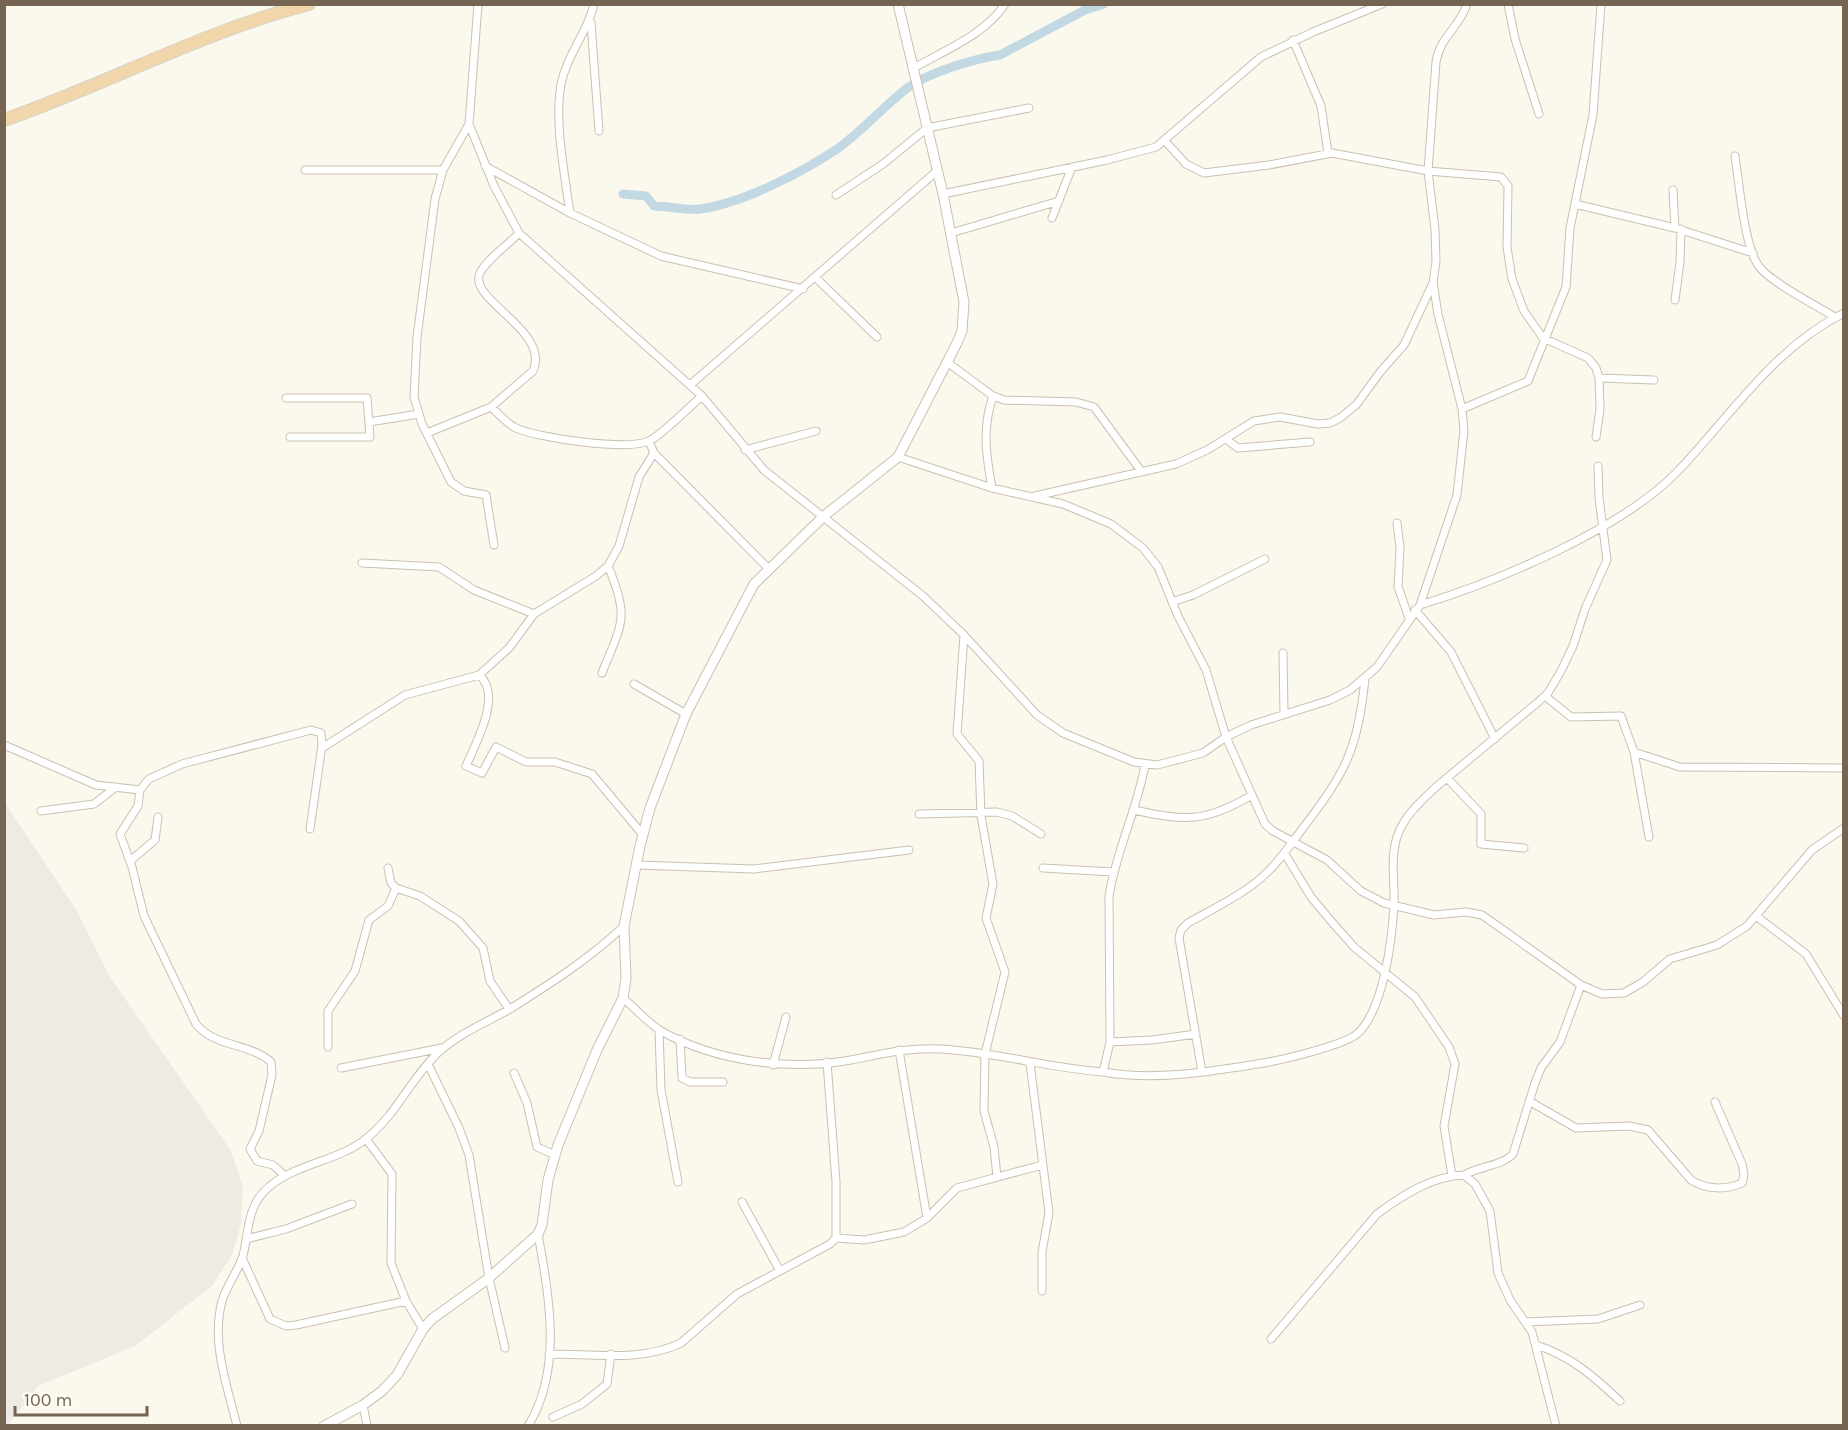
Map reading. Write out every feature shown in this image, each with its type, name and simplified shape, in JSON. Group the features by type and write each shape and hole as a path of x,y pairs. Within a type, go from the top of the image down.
{"highway":[{"path":"4,120 69,97 229,29 309,4"}],"street":[{"path":"478,4 469,124 485,166 519,233 702,396 764,470 924,596 964,635 1036,715 1086,744 1145,765 1203,753 1226,737 1284,714 1330,700 1365,679 1377,667 1418,608 1457,495 1464,430 1462,409 1438,314 1433,283 1436,261 1435,229 1428,171 1437,51 1442,41 1459,22 1467,4"},
{"path":"570,213 563,159 561,85 590,21 594,4"},
{"path":"528,1425 545,1392 549,1354 548,1293 538,1234 555,1155 597,1050 623,998 626,979 624,927 636,865 650,808 686,714 735,616 754,584 824,516 898,457 957,343 964,315 951,233 898,4"},
{"path":"912,69 973,34 996,17 1005,4"},
{"path":"943,194 1145,151 1164,141 1243,70 1261,57 1293,40 1382,4"},
{"path":"1509,4 1515,39 1539,114"},
{"path":"1462,409 1528,381 1543,338 1566,287 1568,247 1593,115 1600,4"},
{"path":"590,21 595,46 599,131"},
{"path":"1293,40 1321,106 1328,153"},
{"path":"836,195 883,164 927,128 1029,108"},
{"path":"469,124 443,170 435,199 413,385 419,414 451,482 464,491 486,495 495,545"},
{"path":"1164,141 1186,164 1204,173 1269,165 1328,153 1428,171 1501,177 1505,180 1508,195 1507,247 1514,290 1529,320 1543,338 1588,358 1596,368 1599,378 1600,409 1596,436"},
{"path":"1735,156 1757,264 1768,275 1834,317"},
{"path":"485,166 570,213 661,256 767,278 802,289"},
{"path":"1052,218 1072,167"},
{"path":"304,170 443,170"},
{"path":"690,386 937,171"},
{"path":"1673,190 1680,262 1674,300"},
{"path":"951,233 1059,201"},
{"path":"1575,204 1678,229 1753,253"},
{"path":"427,433 491,407 527,378 536,364 532,345 524,333 478,285 481,271 519,233"},
{"path":"816,278 877,337"},
{"path":"1032,497 1176,464 1226,439 1242,426 1267,418 1292,417 1318,424 1340,418 1356,405 1404,345 1433,283"},
{"path":"1418,608 1513,569 1604,527 1666,482 1768,369 1791,348 1834,317 1844,313"},
{"path":"947,362 993,396 1013,401 1076,402 1094,407 1141,471"},
{"path":"1599,378 1654,380"},
{"path":"491,407 514,427 597,444 648,441 702,396"},
{"path":"992,488 985,426 993,396"},
{"path":"286,398 367,398 370,437 290,437"},
{"path":"369,422 419,414"},
{"path":"745,450 816,431"},
{"path":"1226,439 1238,448 1310,442"},
{"path":"648,441 654,453 768,568"},
{"path":"322,748 405,695 479,675 509,648 534,614 596,576 608,566 624,533 639,477 654,453"},
{"path":"898,457 992,488 1088,513 1124,532 1143,548 1158,567 1172,602 1206,670 1226,737 1265,824 1273,831 1294,840 1327,860 1361,891 1394,906 1434,915 1466,912 1482,915 1581,985 1602,994 1633,989 1670,959 1717,945 1748,926 1812,850 1844,828"},
{"path":"623,998 659,1030 707,1049 773,1065 827,1062 899,1050 942,1049 985,1054 1030,1063 1159,1076 1268,1062 1344,1041 1355,1035 1372,1012 1384,973 1394,906 1394,857 1401,827 1420,802 1545,696 1561,671 1585,609 1604,570 1607,551 1599,498 1598,466"},
{"path":"1397,523 1400,548 1398,587 1409,618"},
{"path":"1172,602 1193,596 1265,559"},
{"path":"362,563 438,567 447,570 474,590 534,614"},
{"path":"603,673 621,626 622,611 619,592 608,566"},
{"path":"1418,608 1451,652 1495,739"},
{"path":"964,635 957,734 979,761 981,810 993,884 986,918 1005,972 985,1054 984,1111 994,1148 997,1177"},
{"path":"1283,653 1284,714"},
{"path":"479,675 486,681 490,694 478,739 466,766 482,773 496,747 526,762 555,762 592,774 643,835"},
{"path":"1202,1072 1179,938 1181,930 1188,923 1251,887 1285,854 1336,785 1346,768 1361,723 1365,679"},
{"path":"634,684 686,714"},
{"path":"1545,696 1571,717 1620,716 1634,752 1649,837"},
{"path":"285,1176 273,1165 254,1159 250,1149 259,1131 267,1098 272,1075 271,1062 258,1054 207,1035 196,1024 144,916 130,861 120,834 138,806 141,790 149,779 182,764 311,730 321,734 322,748 310,828"},
{"path":"4,746 96,785 141,790"},
{"path":"1634,752 1665,764 1697,768 1844,768"},
{"path":"1103,1072 1110,1042 1109,896 1113,872 1134,810 1145,765"},
{"path":"1447,778 1481,814 1481,844 1524,848"},
{"path":"41,811 94,804 116,787"},
{"path":"1134,810 1179,818 1210,815 1225,811 1252,795"},
{"path":"920,814 981,810 1005,813 1041,834"},
{"path":"130,861 155,840 158,817"},
{"path":"636,865 754,868 909,850"},
{"path":"1285,854 1319,907 1354,947 1415,997 1425,1009 1454,1057 1455,1071 1446,1104 1444,1126 1452,1176"},
{"path":"388,868 392,883 396,888 420,896 459,921 483,948 490,981 509,1009"},
{"path":"1043,868 1113,872"},
{"path":"328,1047 328,1011 355,971 369,920 388,906 396,888"},
{"path":"1756,916 1806,954 1844,1016"},
{"path":"237,1425 221,1362 218,1318 229,1283 242,1258 250,1217 257,1199 269,1186 285,1176 347,1150 366,1139 381,1125 428,1064 444,1048 591,956 624,927"},
{"path":"1272,1339 1377,1214 1413,1190 1452,1176 1464,1175 1511,1157 1541,1068 1564,1035 1581,985"},
{"path":"773,1065 786,1017"},
{"path":"659,1030 661,1090 678,1182"},
{"path":"1110,1042 1152,1040 1196,1034"},
{"path":"680,1039 682,1078 690,1082 723,1082"},
{"path":"342,1068 444,1048"},
{"path":"899,1050 927,1218"},
{"path":"549,1354 659,1352 681,1343 726,1301 830,1244 836,1238 836,1182 827,1062"},
{"path":"1030,1063 1049,1213 1042,1252 1042,1291"},
{"path":"428,1064 459,1128 469,1155 489,1278 505,1348"},
{"path":"514,1073 526,1103 537,1147 555,1155"},
{"path":"1529,1101 1576,1128 1629,1126 1648,1130 1692,1180 1700,1185 1731,1188 1742,1183 1744,1174 1742,1164 1714,1102"},
{"path":"366,1139 392,1174 389,1254 394,1274 406,1301 423,1329"},
{"path":"836,1238 884,1238 903,1232 927,1218 957,1188 1042,1165"},
{"path":"1464,1175 1475,1184 1490,1211 1498,1273 1510,1300 1526,1322 1536,1345 1556,1425"},
{"path":"742,1202 780,1271"},
{"path":"246,1239 300,1224 352,1204"},
{"path":"324,1425 363,1405 397,1375 423,1329 489,1278 538,1234"},
{"path":"242,1258 270,1319 277,1324 296,1325 406,1301"},
{"path":"1526,1322 1598,1319 1640,1305"},
{"path":"1536,1345 1555,1351 1581,1365 1620,1401"},
{"path":"553,1417 582,1404 607,1384 610,1354"},
{"path":"363,1405 367,1425"}],"shaded area":[{"path":"4,802 77,911 110,977 231,1151 243,1186 241,1224 232,1255 212,1286 135,1346 38,1386 7,1426 4,1425"}],"waterway":[{"path":"623,194 646,196 654,206 695,209 717,206 753,194 806,168 837,149 915,83 951,68 1000,55 1085,10 1104,4"}]}
